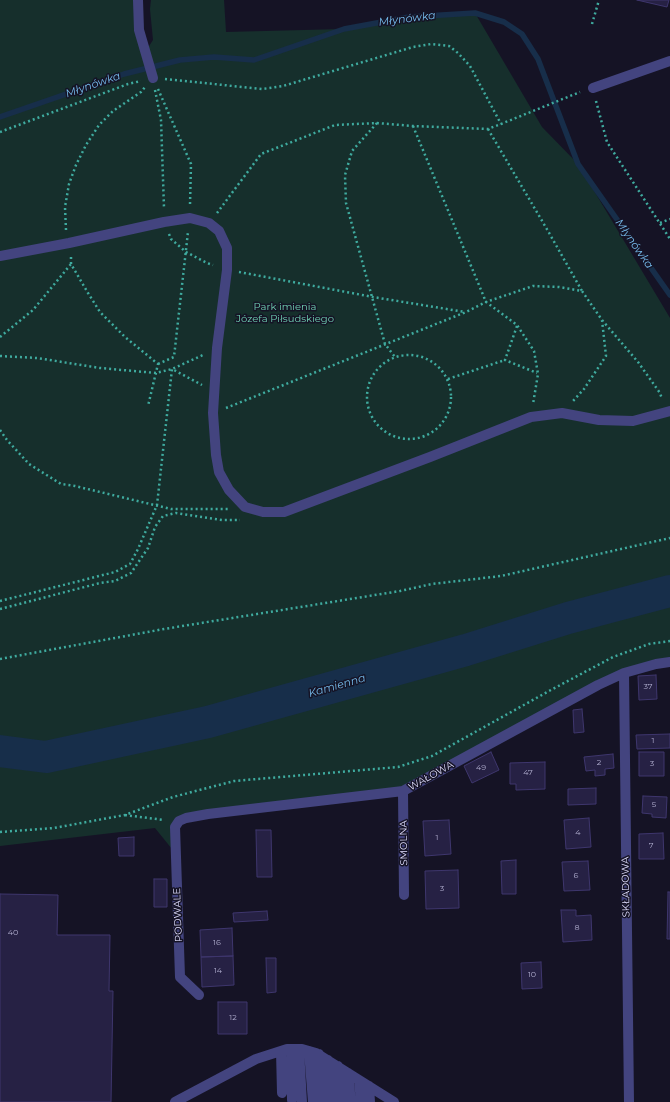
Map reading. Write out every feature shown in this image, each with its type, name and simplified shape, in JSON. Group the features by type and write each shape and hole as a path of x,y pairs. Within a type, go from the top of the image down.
{"street":[{"path":"138,0 139,30 153,78"},
{"path":"593,88 670,61"},
{"path":"0,256 190,218 209,223 219,231 227,248 227,270 216,348 213,413 216,455 219,472 229,490 245,507 263,512 284,512 430,458 531,417 562,413 599,420 633,421 668,412"},
{"name":"WAŁOWA","path":"174,827 186,818 208,814 403,791 598,685 624,673 656,664 670,662"},
{"name":"SKŁADOWA","path":"624,673 629,1102"},
{"name":"SMOLNA","path":"403,791 404,895"},
{"name":"PODWALE","path":"174,827 180,977 199,995"},
{"path":"282,1092 300,1051"},
{"path":"297,1101 300,1051"},
{"path":"300,1051 312,1102"},
{"path":"300,1051 322,1102"},
{"path":"175,1102 256,1059 300,1051 328,1060 394,1102"},
{"path":"328,1060 332,1102"},
{"path":"338,1066 341,1102"},
{"path":"348,1073 351,1102"},
{"path":"359,1080 361,1102"},
{"path":"369,1086 370,1102"}],"path":[{"path":"592,24 599,0"},
{"path":"0,132 128,84 153,78 262,89 283,86 413,47 431,44 449,46 470,66 501,124"},
{"path":"153,78 161,120 164,222 171,239 186,252 207,263 227,270 466,312"},
{"path":"148,406 158,364 124,337 100,312 88,293 71,264 69,243 65,229 64,207 69,184 76,165 86,145 99,125 113,111 141,92 153,78"},
{"path":"209,223 262,154 335,125 377,123 413,126 488,128 593,88 598,113 607,142 670,238"},
{"path":"377,123 352,151 345,175 346,203 373,296 385,344 395,357"},
{"path":"413,126 486,302 517,325 534,351 538,374 531,417"},
{"path":"488,128 582,291 602,320 638,362 660,393 668,412"},
{"path":"660,223 670,218"},
{"path":"0,337 33,310 71,264"},
{"path":"213,413 466,312 486,302 532,286 559,287 582,291"},
{"path":"562,413 584,389 606,356 602,320"},
{"path":"505,360 517,325"},
{"path":"0,356 37,358 100,368 156,373 172,369 216,348"},
{"path":"410,354 426,358 439,366 448,379 452,396 449,412 440,426 427,436 410,439 393,436 378,427 369,413 366,396 370,379 380,366 395,357 410,354"},
{"path":"448,379 505,360 538,374"},
{"path":"172,369 214,391"},
{"path":"0,601 115,572 130,564 157,505 172,369"},
{"path":"0,430 29,464 61,484 171,509 230,509 245,507"},
{"path":"0,659 164,629 400,591 432,584 501,576 670,538"},
{"path":"0,832 54,828 125,815 173,798 234,781 398,767 432,756 613,657 649,644 670,641"},
{"path":"125,815 164,820 174,827"}],"green space":[{"name":"Park imienia Józefa Piłsudskiego","path":"0,0 138,0 146,51 153,40 150,9 151,0 224,0 226,32 344,29 409,17 475,13 542,127 578,164 670,318 670,662 624,673 403,791 179,821 172,849 155,828 0,846"}],"building":[{"path":"637,0 669,0 667,7"},
{"path":"656,675 657,699 639,700 638,676"},
{"path":"582,709 584,732 574,733 573,710"},
{"path":"670,734 670,748 637,749 636,735"},
{"path":"491,752 499,770 472,783 464,766"},
{"path":"639,752 664,752 664,776 639,776"},
{"path":"613,754 614,768 605,769 605,775 595,776 595,770 586,771 584,757"},
{"path":"545,762 545,789 516,790 516,784 510,784 510,763"},
{"path":"596,788 596,804 568,805 568,789"},
{"path":"643,796 667,797 666,818 652,817 652,814 642,813"},
{"path":"589,818 591,847 566,849 564,820"},
{"path":"449,820 451,854 425,856 423,821"},
{"path":"256,830 271,830 272,877 257,877"},
{"path":"663,833 664,859 639,859 639,834"},
{"path":"134,837 134,856 119,856 118,838"},
{"path":"516,860 516,894 502,894 501,861"},
{"path":"588,861 590,890 564,891 562,862"},
{"path":"458,870 459,908 426,909 425,871"},
{"path":"154,879 167,879 167,907 154,907"},
{"path":"668,892 670,892 670,939 667,939"},
{"path":"0,894 58,895 57,935 110,935 109,991 113,991 111,1102 0,1102"},
{"path":"561,910 576,910 576,916 591,915 592,940 563,942"},
{"path":"267,911 268,920 234,922 233,913"},
{"path":"232,928 233,956 201,957 200,930"},
{"path":"233,956 234,985 202,987 201,957"},
{"path":"266,958 276,958 276,992 267,993"},
{"path":"541,962 542,988 522,989 521,963"},
{"path":"218,1002 247,1002 247,1034 218,1034"}],"waterway":[{"name":"Młynówka","path":"0,117 124,74 180,60 214,57 254,60 344,29 409,17 475,13 504,22 522,34 538,59 578,164 670,295"},
{"name":"Kamienna","path":"0,751 46,757 208,722 466,650 568,618 670,591"}]}
